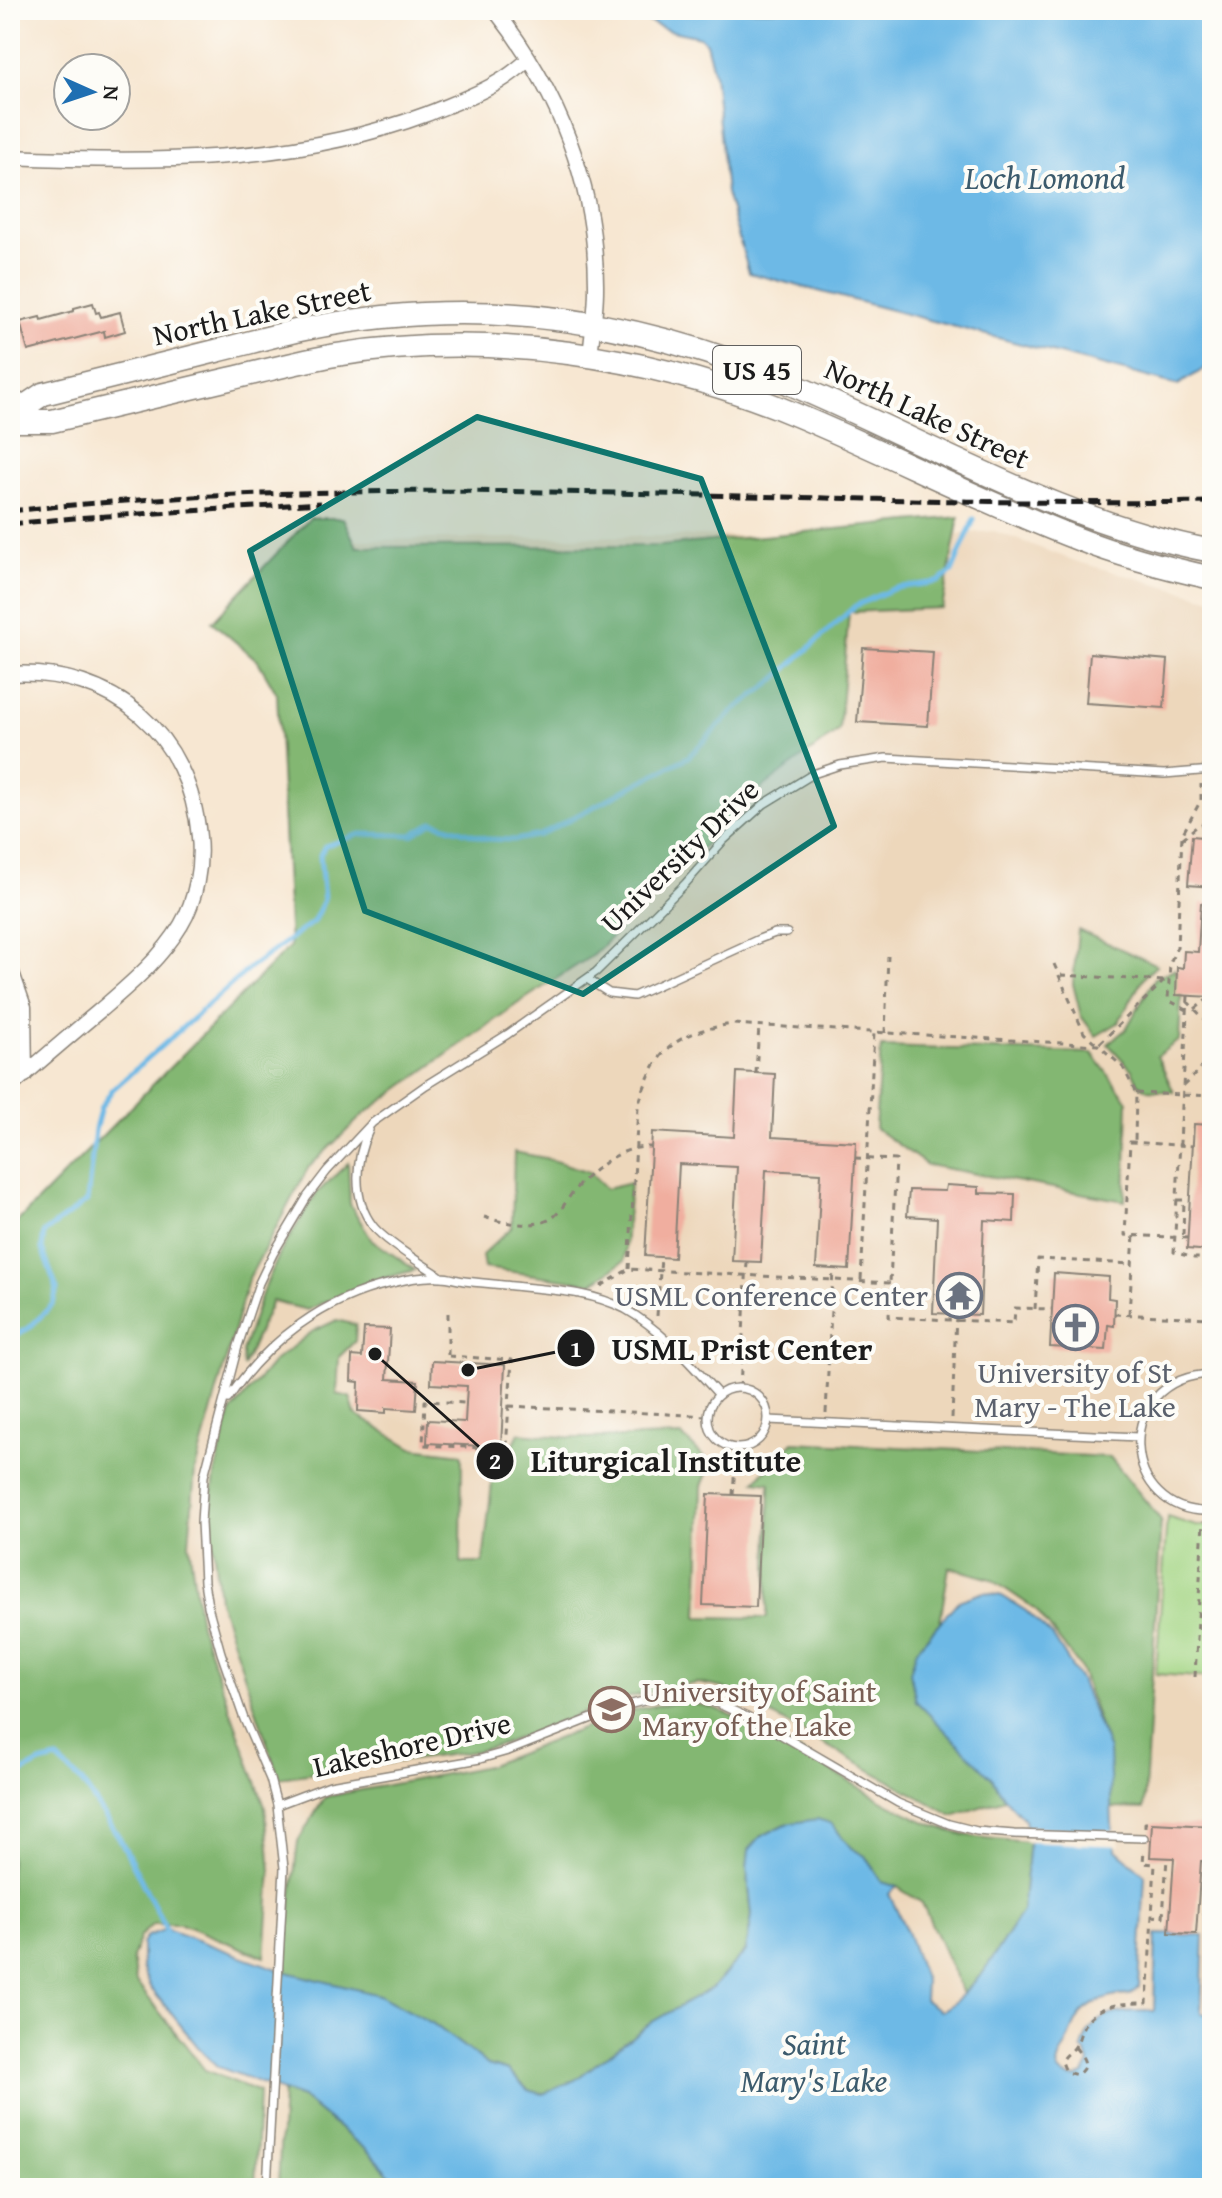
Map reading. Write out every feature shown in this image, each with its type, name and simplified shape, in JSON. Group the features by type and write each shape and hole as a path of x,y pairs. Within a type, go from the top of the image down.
{"main road":[{"name":"North Lake Street","path":"10,418 43,394 305,329 390,317 462,312 529,315 594,324 681,344 746,366 1011,486 1078,513 1162,541 1212,551"},
{"name":"North Lake Street","path":"10,418 52,421 310,360 368,351 431,346 529,348 675,374 739,394 804,418 1009,511 1081,540 1212,578"}],"street":[{"path":"495,10 514,34 561,117 580,168 595,256 596,290 590,357"},
{"path":"10,157 90,161 222,158 283,152 394,126 448,106 500,81 529,59"},
{"path":"10,674 36,673 72,679 102,689 136,711 164,738 174,753 190,790 200,848 198,876 188,910 183,923 163,951 138,977 10,1087"},
{"path":"10,967 24,1007 25,1075"}],"lane":[{"name":"University Drive","path":"277,1805 270,1779 244,1719 221,1653 208,1606 201,1522 204,1476 248,1314 273,1254 307,1197 327,1171 372,1123 587,979 685,884 723,841 764,804 813,774 840,765 886,758 1164,774 1212,770"},
{"path":"587,979 609,993 634,996 759,939 775,933 787,933"},
{"path":"372,1123 358,1158 358,1188 366,1216 374,1229 441,1277"},
{"path":"223,1408 237,1386 269,1350 324,1308 374,1287 441,1277 588,1294 622,1308 641,1319 680,1351 719,1395"},
{"path":"1208,1512 1185,1509 1169,1501 1155,1488 1139,1456 1138,1437 1150,1404 1162,1391 1176,1381 1193,1375 1212,1374"},
{"path":"740,1388 756,1394 763,1401 768,1420 760,1438 752,1444 736,1447 716,1438 708,1416 712,1402 719,1395 728,1389 740,1388"},
{"path":"768,1420 1138,1437"},
{"name":"Lakeshore Drive","path":"277,1805 330,1785 480,1759 620,1707 655,1698 685,1696 719,1704 764,1725 898,1803 949,1824 977,1831 1014,1834 1144,1838"},
{"path":"267,2188 284,1868 277,1805"}],"path":[{"path":"1187,1010 1168,1000 1167,981 1177,947 1182,835 1201,800 1202,771"},
{"path":"1182,839 1207,822"},
{"path":"885,1033 888,956"},
{"path":"1054,964 1084,1033 1123,1067 1136,1093 1135,1142"},
{"path":"1059,975 1167,981"},
{"path":"629,1269 638,1107 644,1085 655,1064 666,1049 685,1035 732,1024 1098,1045 1167,981"},
{"path":"1212,1027 1188,998 1174,1252 1194,1258 1212,1258"},
{"path":"1195,1009 1205,1001 1212,1001"},
{"path":"756,1073 759,1026"},
{"path":"861,1281 874,1033"},
{"path":"1182,1086 1212,1058"},
{"path":"1136,1093 1212,1096"},
{"path":"1177,1200 1184,1200 1185,1238 1125,1235 1130,1142 1193,1146"},
{"path":"484,1217 502,1223 534,1223 553,1218 582,1180 603,1163 636,1146 651,1147"},
{"path":"855,1158 896,1160 889,1317 1014,1323 1015,1308 1052,1309"},
{"path":"1129,1314 1134,1235"},
{"path":"657,1332 661,1257"},
{"path":"1035,1309 1038,1259 1132,1264"},
{"path":"740,1388 747,1262"},
{"path":"588,1294 629,1269 890,1283"},
{"path":"825,1423 833,1269"},
{"path":"448,1313 448,1359 512,1360 507,1395 509,1406 505,1418 506,1449 423,1445 425,1401 466,1403"},
{"path":"951,1429 956,1314"},
{"path":"1114,1314 1212,1318"},
{"path":"1195,1677 1208,1512 1210,1393"},
{"path":"509,1406 708,1416"},
{"path":"733,1495 736,1447"},
{"path":"1075,2047 1086,2062 1084,2070 1077,2075 1066,2072 1062,2062 1075,2047 1084,2026 1093,2015 1117,2004 1147,2003 1155,1864 1143,1863 1144,1838"},
{"path":"1151,1916 1163,1917 1167,1858"},
{"path":"1206,1861 1204,1916 1212,1916"},
{"path":"1212,1947 1209,2004 1212,2005"}],"highlighted area":[{"path":"477,417 701,479 834,826 583,994 365,911 250,551"}],"shaded area":[{"name":"University of Saint Mary of the Lake","path":"994,531 1078,562 1212,599 1212,2188 10,2188 10,1229 290,946 277,694 299,541 934,536"}],"green space":[{"path":"959,517 942,608 849,612 839,730 762,788 593,955 517,1004 364,1114 308,1168 248,1280 195,1470 189,1544 200,1625 265,1807 271,1870 265,1957 181,1924 153,1924 140,1936 132,1958 136,1982 205,2070 259,2092 255,2188 10,2188 10,1229 290,946 277,694 258,661 212,622 310,518 343,518 357,547 661,546"},
{"path":"1078,930 1157,965 1144,977 1118,1023 1096,1036 1081,1016 1073,984"},
{"path":"1174,969 1182,980 1179,1040 1157,1056 1174,1092 1148,1090 1138,1083 1132,1070 1108,1044 1126,1029 1155,978"},
{"path":"881,1047 1092,1053 1128,1101 1125,1201 927,1165 875,1128"},
{"path":"514,1152 590,1172 606,1189 630,1183 624,1261 592,1283 484,1268 482,1255 512,1227"},
{"path":"348,1163 350,1204 371,1239 415,1270 369,1282 307,1310 272,1301 243,1367 242,1351 280,1253 316,1194"},
{"path":"337,1320 356,1325 355,1341 339,1357 337,1394 350,1397 355,1414 412,1448 462,1454 461,1563 483,1563 495,1456 511,1449 519,1433 577,1438 682,1436 711,1464 702,1486 698,1617 767,1618 770,1483 755,1481 793,1442 1110,1457 1161,1520 1144,1809 1111,1808 1108,1750 1080,1667 1035,1609 991,1579 949,1567 940,1622 917,1649 1005,1799 953,1816 723,1688 698,1683 614,1701 477,1751 279,1778 219,1600 210,1516 215,1474 230,1414 274,1361 313,1331"},
{"path":"1167,1517 1196,1526 1212,1526 1212,1678 1156,1674"},
{"path":"685,1702 716,1709 750,1724 886,1803 944,1829 975,1837 1029,1842 1022,1912 983,1973 963,1994 922,1903 897,1887 882,1883 865,1856 851,1848 831,1823 786,1824 760,1837 747,1868 752,1915 746,1951 712,1988 652,2022 575,2080 543,2094 528,2090 508,2071 488,2065 432,2023 283,1971 298,1841 325,1797 487,1766 623,1713"},
{"path":"283,2091 302,2098 371,2154 401,2188 278,2188"}],"water":[{"name":"Loch Lomond","path":"621,10 1212,10 1212,364 1178,385 749,273 726,193 714,74 706,43 700,37 668,30"},
{"name":"Saint Mary's Lake","path":"984,1592 1002,1596 1026,1611 1053,1637 1080,1680 1109,1750 1116,1850 1145,1875 1139,1987 1130,1995 1103,2000 1083,2012 1060,2057 1058,2070 1069,2078 1084,2074 1089,2063 1082,2049 1086,2036 1100,2020 1130,2011 1154,2011 1156,1934 1204,1935 1201,2013 1212,2015 1212,2188 401,2188 371,2154 302,2098 218,2067 149,1986 142,1967 142,1944 147,1936 166,1929 283,1971 379,1995 432,2023 488,2065 508,2071 528,2090 543,2094 575,2080 652,2022 712,1988 746,1951 752,1915 747,1868 749,1850 760,1837 786,1824 817,1819 831,1823 851,1848 865,1856 882,1882 897,1887 889,1894 925,1981 924,2000 941,2011 954,2003 983,1973 1022,1912 1029,1842 1025,1820 1005,1799 992,1778 916,1701 910,1672 917,1649 958,1601"}],"pier":[{"path":"1022,1826 1117,1831 1120,1846 1025,1842"}],"building":[{"path":"93,303 101,317 120,312 125,331 105,337 104,331 28,351 20,322 40,317 41,320"},
{"path":"863,648 933,652 928,726 857,722"},
{"path":"1090,653 1168,660 1164,708 1086,703"},
{"path":"1192,836 1212,838 1212,887 1188,885"},
{"path":"1201,903 1212,904 1212,997 1176,995 1177,967 1183,968 1184,951 1198,952"},
{"path":"737,1072 775,1074 772,1137 856,1142 849,1270 816,1268 821,1173 766,1170 761,1262 732,1261 737,1167 679,1164 674,1258 645,1256 652,1132 734,1137"},
{"path":"1194,1124 1212,1125 1212,1251 1187,1249"},
{"path":"946,1185 979,1187 979,1193 1015,1194 1014,1222 984,1220 980,1315 933,1313 937,1218 907,1216 909,1190 945,1191"},
{"path":"1054,1273 1109,1277 1108,1298 1115,1299 1114,1326 1108,1325 1106,1350 1050,1347"},
{"path":"364,1328 390,1329 387,1379 418,1381 416,1410 386,1408 386,1413 358,1411 359,1382 351,1381 352,1356 362,1357"},
{"path":"432,1361 505,1365 501,1447 427,1443 428,1420 465,1422 467,1386 431,1384"},
{"path":"708,1494 761,1496 756,1607 703,1605"},
{"path":"1152,1823 1212,1826 1212,1861 1201,1861 1196,1934 1169,1933 1174,1858 1150,1857"}],"waterway":[{"path":"10,1338 29,1328 53,1304 57,1289 42,1249 44,1233 87,1201 95,1130 101,1107 112,1090 251,967 313,922 324,900 320,855 325,846 360,834 412,835 433,822 488,839 515,840 540,835 688,757 737,708 771,683 855,606 895,588 938,582 952,572 974,519"},
{"path":"10,1779 40,1763 57,1759 81,1781 119,1837 166,1929"}],"railway":[{"path":"10,511 160,499 460,491 911,500 1212,502"},
{"path":"10,524 321,503"}],"place":[{"name":"USML Conference Center","path":"959,1296"},
{"name":"University of St Mary - The Lake","path":"1075,1327"},
{"name":"Liturgical Institute","path":"375,1354"},
{"name":"USML Prist Center","path":"468,1370"},
{"name":"University of Saint Mary of the Lake","path":"611,1709"}]}
